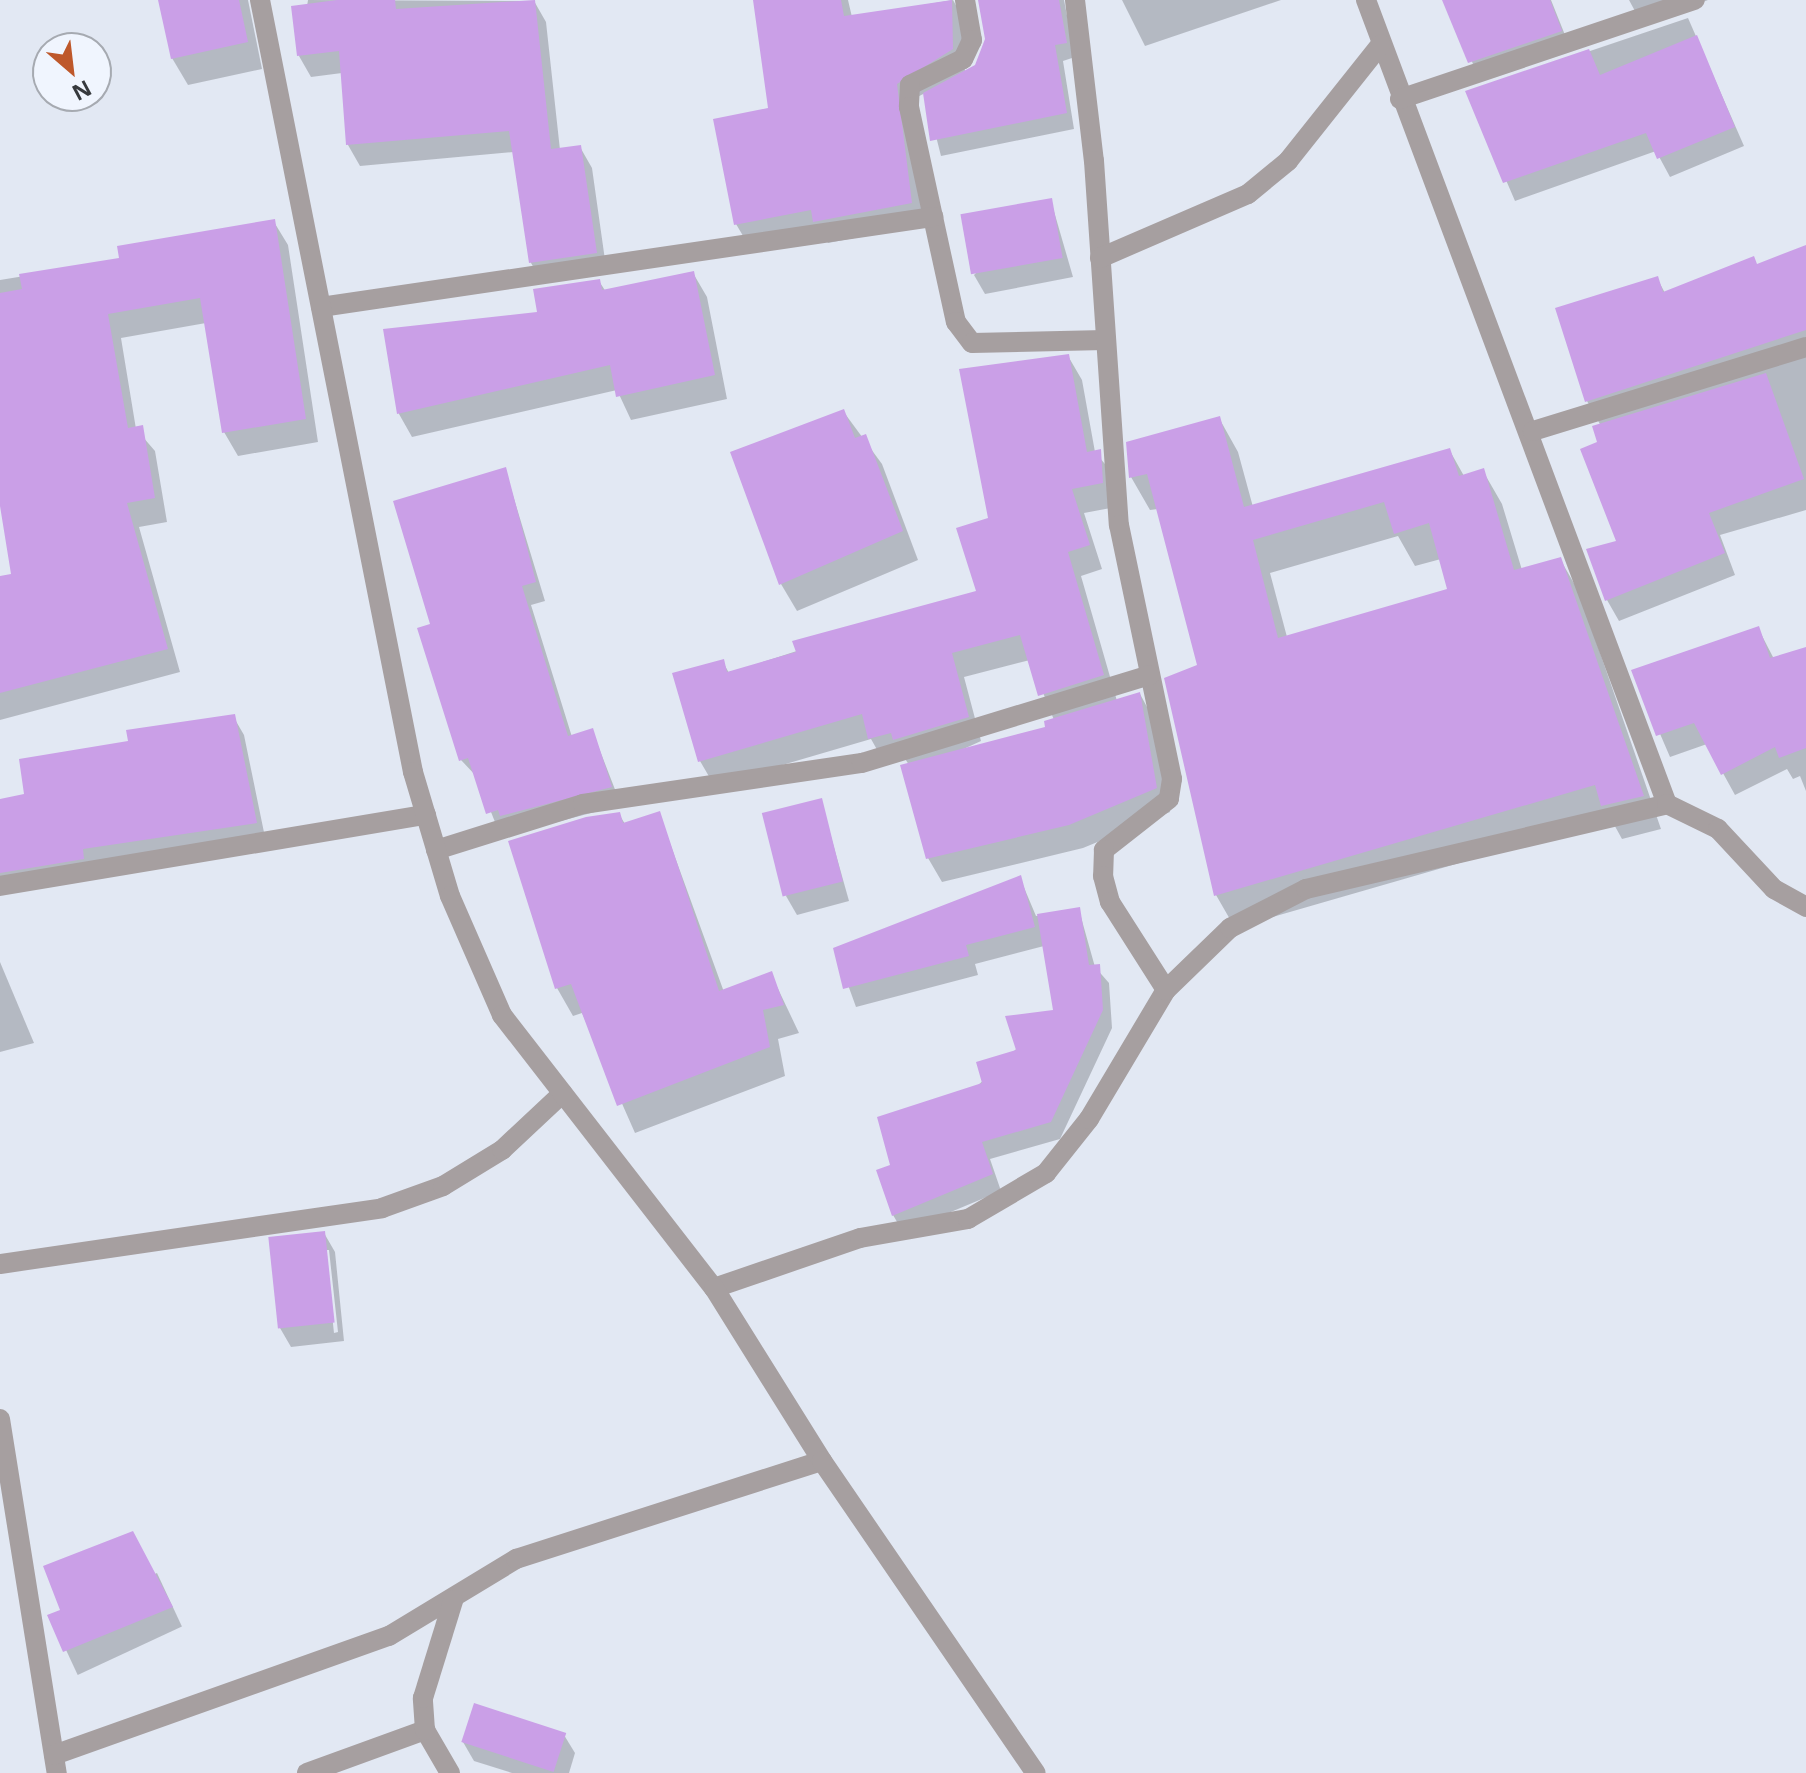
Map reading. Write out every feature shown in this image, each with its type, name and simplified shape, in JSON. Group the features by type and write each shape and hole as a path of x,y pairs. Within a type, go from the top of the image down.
{"street":[{"path":"260,0 426,815 436,850 502,1015 714,1288 822,1461 1036,1773"},
{"path":"965,0 972,40 963,59 910,85 933,217 956,322 972,343 1105,340"},
{"path":"1075,0 1100,258 1119,525 1172,779 1169,799 1104,850 1103,876 1110,902 1166,990"},
{"path":"1366,0 1400,99 1533,431 1667,804"},
{"path":"1400,99 1695,0"},
{"path":"1100,258 1248,194 1288,161 1381,44"},
{"path":"321,307 933,217"},
{"path":"1533,431 1806,347"},
{"path":"436,850 583,804 862,763 1150,675"},
{"path":"714,1288 860,1238 968,1219 1046,1173 1089,1119 1166,990 1230,928 1306,889 1667,804 1718,829 1774,889 1806,907"},
{"path":"0,886 426,815"},
{"path":"0,1264 382,1208 443,1186 502,1150 563,1093"},
{"path":"0,1419 56,1764 389,1636 453,1601 516,1559 822,1461"},
{"path":"450,1773 425,1730 423,1698 453,1601"},
{"path":"307,1773 425,1730"}],"building":[{"path":"158,0 239,0 248,42 171,59"},
{"path":"337,0 395,0 396,9 535,0 551,149 581,145 597,253 529,263 509,131 346,145 339,51 297,56 291,6"},
{"path":"753,0 841,0 844,16 952,0 953,49 897,84 912,203 813,222 811,210 734,225 713,119 768,108"},
{"path":"978,0 1059,0 1067,43 1055,45 1067,113 930,141 923,93 975,65 985,39"},
{"path":"1442,0 1550,0 1562,31 1468,63"},
{"path":"1697,35 1735,127 1657,159 1646,133 1503,183 1465,91 1589,49 1600,75"},
{"path":"1052,198 1063,258 971,274 960,214"},
{"path":"275,219 306,419 222,433 200,298 108,314 128,428 143,425 155,498 127,503 168,649 0,693 0,576 11,574 0,506 0,293 22,289 19,274 119,258 117,246"},
{"path":"1806,245 1806,330 1585,402 1555,308 1658,276 1663,292 1754,256 1757,264"},
{"path":"694,271 715,375 616,397 610,365 397,414 383,329 537,312 533,289 600,279 602,290"},
{"path":"1069,354 1087,452 1101,449 1103,483 1072,489 1090,545 1068,552 1104,675 1038,696 1020,635 952,653 969,717 893,740 891,733 868,739 862,714 698,762 672,673 724,659 727,672 796,652 792,641 976,591 956,528 988,518 959,369"},
{"path":"1766,373 1804,479 1709,513 1725,553 1605,601 1586,549 1616,541 1580,449 1597,442 1592,426"},
{"path":"844,409 855,438 866,434 903,531 779,585 730,452"},
{"path":"1220,416 1244,507 1450,448 1459,476 1484,468 1514,570 1561,557 1644,796 1601,806 1595,785 1214,896 1164,678 1197,665 1147,474 1129,478 1126,442","holes":["1384,502 1394,534 1429,523 1447,589 1278,638 1253,540"]},
{"path":"506,467 536,582 522,586 568,736 593,728 612,787 500,816 498,810 486,814 468,758 459,761 417,628 430,624 393,501"},
{"path":"1759,626 1770,658 1806,647 1806,748 1779,758 1775,747 1721,775 1694,723 1656,736 1631,670"},
{"path":"1140,692 1157,788 1069,825 926,859 900,765 1045,727 1044,721"},
{"path":"235,714 257,823 83,849 84,859 0,873 0,799 24,794 19,759 128,741 126,730"},
{"path":"822,798 843,881 783,896 762,813"},
{"path":"660,811 719,991 772,971 784,1005 763,1010 770,1047 617,1106 571,984 555,989 508,841 586,817 620,812 623,823"},
{"path":"1021,875 1035,927 966,945 969,956 843,989 833,948"},
{"path":"1080,907 1089,965 1100,964 1103,1010 1051,1122 982,1142 993,1174 892,1216 876,1170 890,1165 877,1117 982,1083 976,1062 1016,1050 1005,1016 1053,1010 1037,914"},
{"path":"325,1231 335,1322 278,1328 268,1237"},
{"path":"133,1531 173,1607 63,1652 47,1615 60,1610 43,1566"},
{"path":"474,1703 566,1733 554,1772 461,1742"}]}
